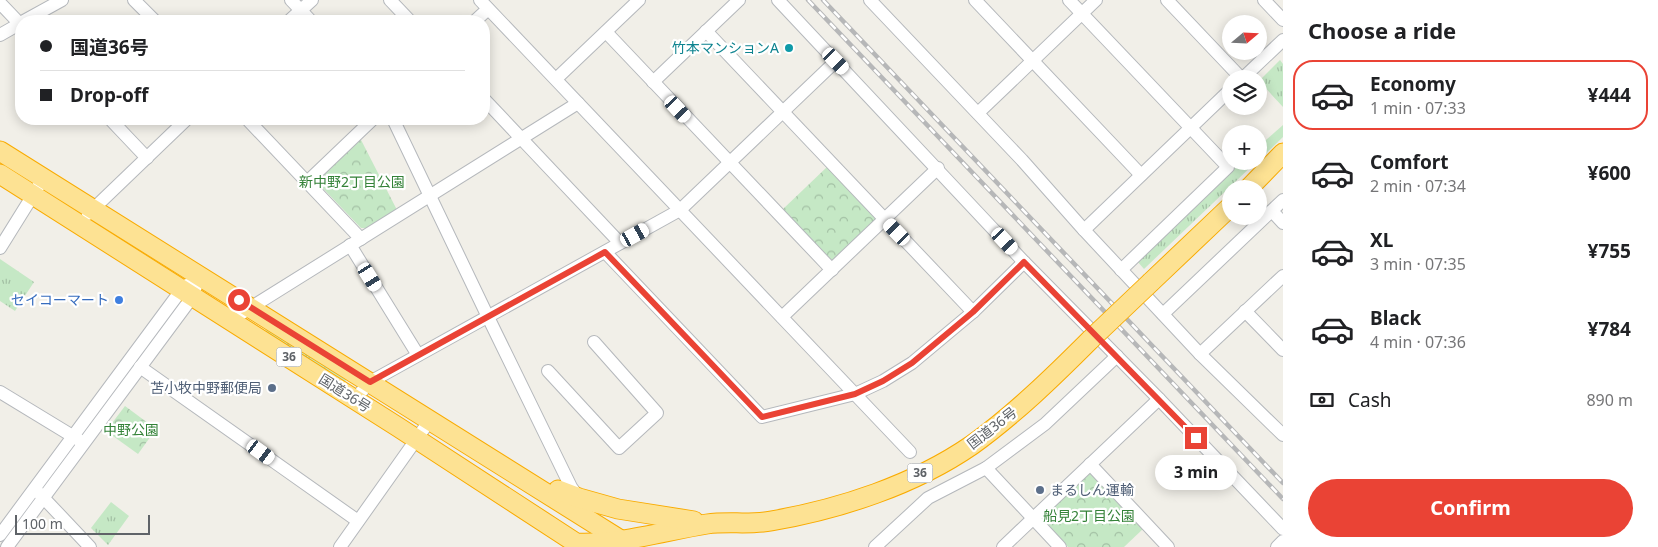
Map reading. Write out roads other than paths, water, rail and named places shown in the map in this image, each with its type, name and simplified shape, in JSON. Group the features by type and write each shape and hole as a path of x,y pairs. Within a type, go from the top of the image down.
{"highway":[{"name":"国道36号","path":"0,151 513,471 615,539"},
{"path":"1257,180 1283,153"},
{"path":"1267,182 1283,169"},
{"name":"国道36号","path":"0,174 355,399 576,543 597,544 615,539 676,529 710,524 769,521 820,511 882,491 936,466 971,445 1006,419 1222,215"},
{"name":"国道36号","path":"1215,222 1222,217"},
{"name":"国道36号","path":"513,471 579,498 618,509 710,524"},
{"name":"36","path":"615,539 626,521 636,516 651,514"},
{"path":"666,547 667,538 676,529"}],"street":[{"path":"35,15 62,0"},
{"path":"134,0 148,15"},
{"path":"291,0 306,15"},
{"path":"296,15 312,0"},
{"path":"390,0 404,15"},
{"path":"556,79 639,0"},
{"path":"653,82 739,0"},
{"path":"778,0 938,168 1024,262 1159,399 1283,530"},
{"path":"870,0 1022,160 1084,230 1200,354 1283,435"},
{"path":"975,0 1141,175"},
{"path":"1069,0 1228,167 1121,270"},
{"path":"978,113 1096,0"},
{"path":"1167,0 1233,70"},
{"path":"1264,0 1283,20"},
{"path":"0,3 15,17"},
{"path":"484,4 910,452"},
{"path":"0,35 15,26"},
{"path":"706,31 973,312"},
{"path":"606,32 832,270"},
{"path":"1251,70 1283,40"},
{"path":"355,399 370,382 680,210 836,61"},
{"path":"1084,230 1222,98"},
{"path":"231,320 578,103"},
{"path":"490,105 620,243"},
{"path":"116,125 147,158"},
{"path":"78,224 181,125"},
{"path":"253,125 307,182 356,242 418,355"},
{"path":"307,182 367,125"},
{"path":"396,125 488,317 571,486 579,498"},
{"path":"782,317 938,168"},
{"path":"0,248 43,178"},
{"path":"1163,314 1283,200"},
{"path":"1272,211 1283,223"},
{"path":"605,252 762,417 855,394 883,381 912,363 973,312 1024,262"},
{"path":"0,535 38,492 78,440 199,276"},
{"path":"1200,354 1283,276"},
{"path":"78,440 140,367 187,293"},
{"path":"1245,311 1283,350"},
{"path":"548,371 619,448 657,413 594,342"},
{"path":"875,547 928,498 986,468 1045,424 1117,356"},
{"path":"140,367 358,521"},
{"path":"0,392 78,440"},
{"path":"1005,546 1159,399"},
{"path":"340,547 430,420"},
{"path":"1090,464 1168,547"},
{"path":"986,468 1060,547"},
{"path":"7,547 38,492"},
{"path":"38,492 90,547"},
{"path":"1277,547 1283,542"}],"railway":[{"path":"808,0 1283,499"},
{"path":"823,0 1283,483"}],"place":[{"name":"竹本マンションA","path":"789,48"},
{"name":"セイコーマート","path":"119,300"},
{"name":"苫小牧中野郵便局","path":"272,388"},
{"name":"まるしん運輸","path":"1040,490"}],"park label":[{"name":"新中野2丁目公園","path":"352,182"},
{"name":"中野公園","path":"131,430"},
{"name":"船見2丁目公園","path":"1089,516"}]}
